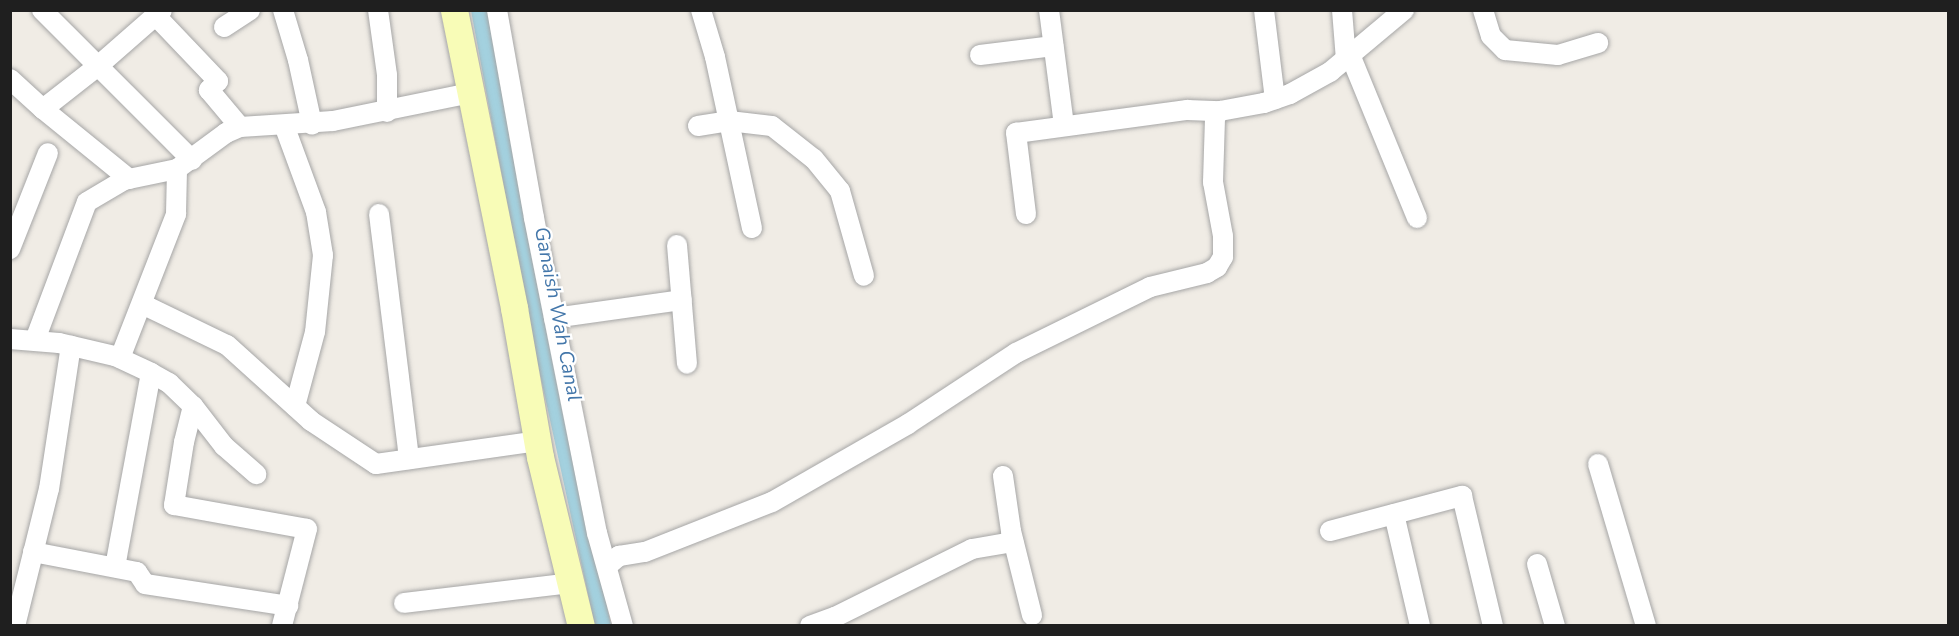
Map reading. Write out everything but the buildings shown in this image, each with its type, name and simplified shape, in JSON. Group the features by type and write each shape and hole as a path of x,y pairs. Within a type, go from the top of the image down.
{"street":[{"path":"42,10 98,66 185,165"},
{"path":"224,27 250,10"},
{"path":"283,10 298,60 312,124"},
{"path":"378,10 387,75 387,112"},
{"path":"454,10 514,308 537,441 581,626"},
{"path":"497,10 554,318 597,533 623,626"},
{"path":"701,10 715,57 752,228"},
{"path":"1049,10 1064,125"},
{"path":"1264,10 1275,99"},
{"path":"1342,10 1348,58 1417,218"},
{"path":"1026,214 1016,133 1187,110 1220,111 1275,99 1330,72 1404,10"},
{"path":"1483,10 1491,36 1505,50 1558,55 1598,43"},
{"path":"43,109 98,66 159,13 218,81 209,90 240,127"},
{"path":"980,54 1053,46"},
{"path":"10,79 129,179"},
{"path":"35,340 87,202 129,179 185,165 226,133 240,127 312,124 387,112 471,93"},
{"path":"607,566 619,556 645,552 772,502 908,424 1016,353 1150,287 1207,273 1217,267 1223,257 1223,236 1213,182 1215,117 1220,111"},
{"path":"698,126 729,121 772,126 814,159 840,191 864,276"},
{"path":"284,125 316,212 324,255 315,332 294,406"},
{"path":"10,249 48,153"},
{"path":"120,358 176,214 185,165"},
{"path":"379,214 409,459"},
{"path":"677,245 687,364"},
{"path":"554,318 682,300"},
{"path":"142,304 227,345 311,422 376,464 537,441"},
{"path":"10,339 35,340 71,346 120,358 151,373 169,383 194,406 224,446 256,474"},
{"path":"15,626 48,489 71,346"},
{"path":"115,567 151,373"},
{"path":"194,406 184,442 174,505 307,530 282,626"},
{"path":"1598,464 1646,626"},
{"path":"1004,476 1013,542 1032,615"},
{"path":"1330,531 1462,496 1493,626"},
{"path":"1394,514 1420,626"},
{"path":"810,626 835,617 972,549 1013,542"},
{"path":"33,552 137,572 146,584 288,606"},
{"path":"1537,564 1555,626"},
{"path":"404,603 571,583"}],"waterway":[{"name":"Ganaish Wah Canal","path":"479,10 539,332 603,626"}]}
